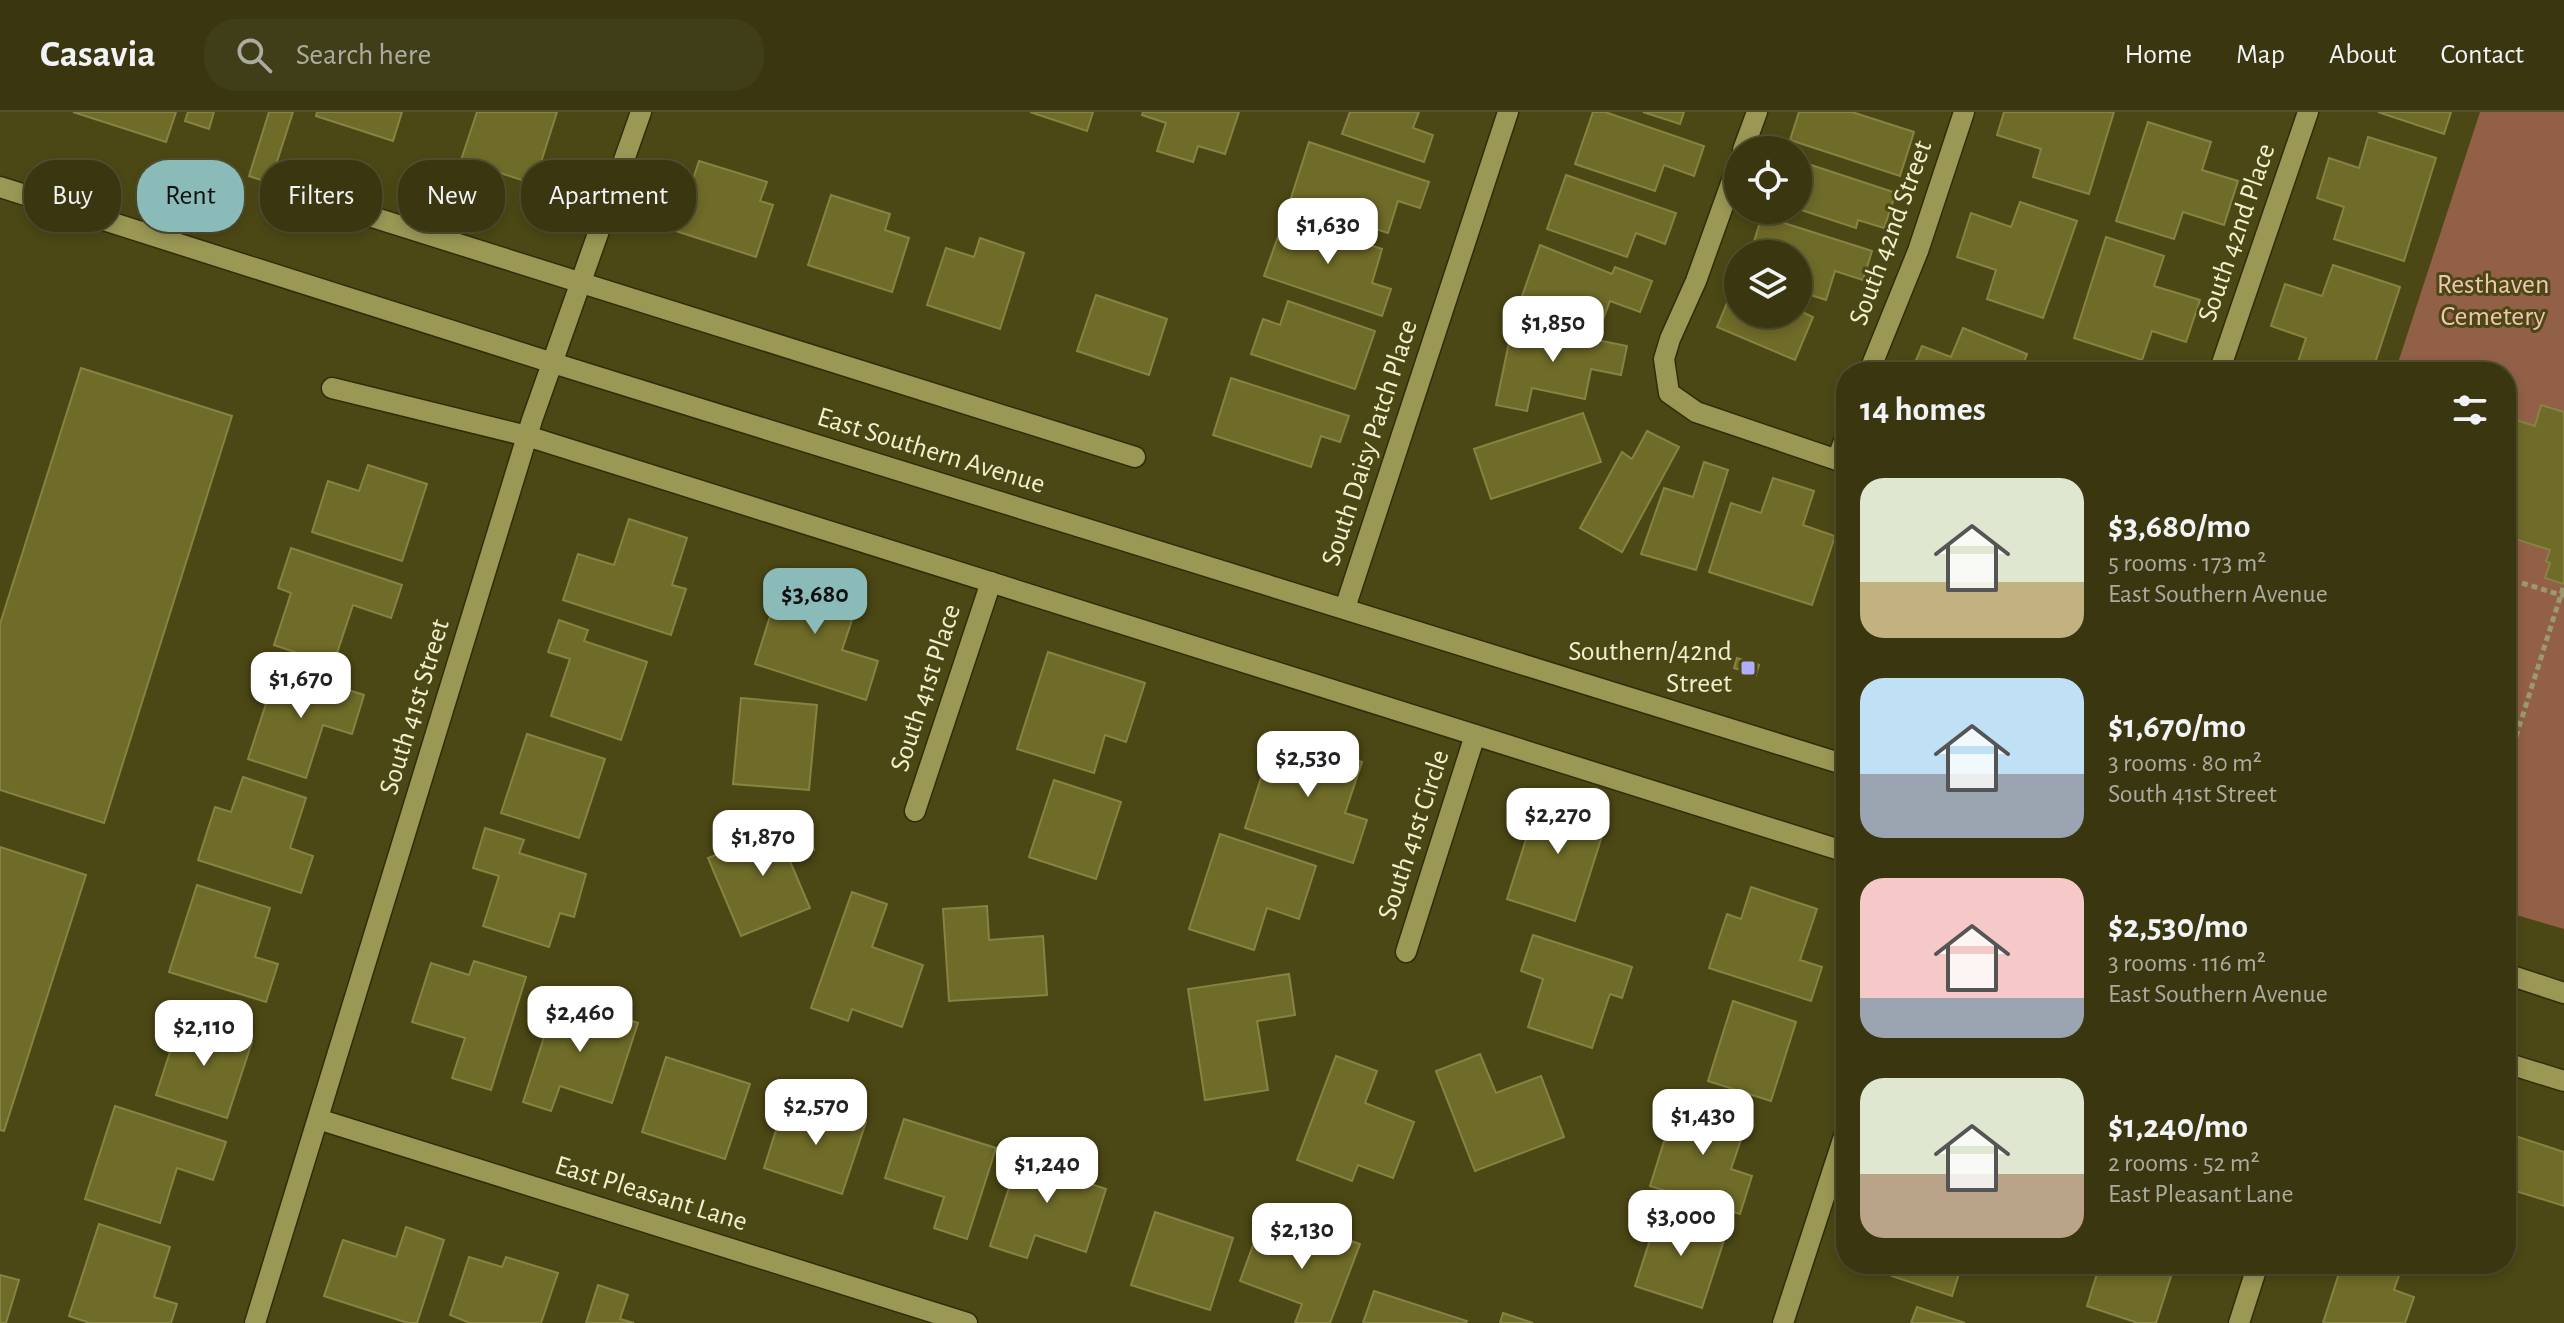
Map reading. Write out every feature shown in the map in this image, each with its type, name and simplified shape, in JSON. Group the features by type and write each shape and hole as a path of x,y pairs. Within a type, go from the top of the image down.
{"street":[{"name":"South 41st Street","path":"255,1323 527,436 641,112"},
{"name":"South Daisy Patch Place","path":"1345,608 1508,112"},
{"path":"1748,136 1757,112"},
{"name":"South 42nd Street","path":"1873,362 1918,251 1964,112"},
{"name":"South 42nd Place","path":"2222,362 2308,112"},
{"name":"East Southern Avenue","path":"0,187 553,363 1836,762"},
{"path":"1724,203 1664,359 1669,393 1696,412 1836,459"},
{"name":"East Southern Avenue","path":"382,220 1135,457"},
{"path":"332,388 527,436 1836,849"},
{"name":"South 41st Place","path":"915,811 991,582"},
{"name":"South 41st Circle","path":"1406,952 1475,735"},
{"path":"2516,977 2564,993"},
{"path":"2516,1066 2564,1081"},
{"name":"East Pleasant Lane","path":"318,1119 967,1323"},
{"path":"1783,1323 1836,1161"},
{"path":"2239,1323 2255,1274"}],"path":[{"path":"2522,583 2562,596"},
{"path":"2516,737 2564,585"}],"green space":[{"name":"Resthaven Cemetery","path":"2480,112 2564,112 2564,929 2516,915 2516,362 2398,362"}],"building":[{"path":"73,112 176,112 166,142"},
{"path":"188,112 214,112 209,129 185,121"},
{"path":"269,112 293,112 277,160 260,160 260,180 249,176"},
{"path":"317,112 402,112 393,141 316,116"},
{"path":"477,112 557,112 542,160 521,160 521,180 505,174 505,160 461,160"},
{"path":"1030,112 1093,112 1087,131"},
{"path":"1143,112 1239,112 1225,154 1198,146 1193,162 1157,151 1166,123 1142,115"},
{"path":"1350,112 1419,112 1413,128 1433,135 1424,162 1342,134"},
{"path":"1593,112 1605,112 1704,146 1694,176 1664,165 1655,191 1575,164"},
{"path":"1643,112 1684,112 1680,124"},
{"path":"1799,112 1852,112 1914,132 1900,176 1812,147 1812,136 1791,136"},
{"path":"2004,112 2114,112 2089,194 2033,177 2041,149 1997,135"},
{"path":"2378,112 2451,112 2444,134"},
{"path":"2148,122 2211,142 2202,170 2238,181 2224,225 2183,212 2174,239 2116,221"},
{"path":"2368,137 2436,158 2404,261 2334,239 2344,207 2317,198 2329,158 2359,168"},
{"path":"1309,142 1429,182 1420,208 1398,201 1388,233 1290,201"},
{"path":"699,161 767,182 760,201 773,205 756,257 679,232 696,232 696,170"},
{"path":"1812,165 1896,193 1884,228 1858,220 1856,228 1812,214"},
{"path":"1566,175 1676,213 1665,244 1636,233 1627,257 1547,229"},
{"path":"831,195 890,214 885,230 909,238 892,292 808,265"},
{"path":"2020,202 2077,221 2043,318 1987,299 1996,270 1957,257 1971,213 2011,227"},
{"path":"1285,217 1382,249 1372,283 1391,289 1382,316 1264,276"},
{"path":"1759,224 1787,224 1872,251 1863,280 1835,271 1826,300 1812,296 1812,240 1754,240"},
{"path":"2106,237 2164,256 2154,286 2200,300 2186,342 2152,331 2142,360 2074,338"},
{"path":"980,238 1024,253 1000,329 927,305 946,248 974,257"},
{"path":"1540,245 1612,274 1615,267 1652,281 1640,312 1610,301 1599,330 1520,302"},
{"path":"2333,265 2400,287 2375,362 2298,362 2306,338 2271,326 2285,284 2322,296"},
{"path":"1096,295 1167,319 1149,375 1077,351"},
{"path":"1288,301 1375,331 1355,389 1251,354 1263,319 1280,325"},
{"path":"1724,310 1724,328 1808,328 1795,360 1717,327"},
{"path":"1513,323 1627,346 1621,375 1591,369 1585,399 1532,388 1527,411 1496,405"},
{"path":"1963,328 2027,354 2024,362 1915,362 1922,346 1951,357"},
{"path":"81,368 232,416 104,823 0,790 0,624"},
{"path":"1231,378 1349,416 1340,442 1321,436 1311,467 1213,435"},
{"path":"2541,405 2564,412 2564,584 2545,578 2550,550 2516,539 2516,420 2535,426"},
{"path":"1583,413 1601,462 1491,499 1474,449"},
{"path":"1647,431 1679,447 1622,552 1580,528 1622,452 1632,459"},
{"path":"1704,462 1728,470 1696,570 1641,554 1664,488 1693,497"},
{"path":"368,465 427,484 402,561 312,532 328,481 359,491"},
{"path":"1773,478 1814,491 1803,525 1835,536 1812,605 1709,572 1731,503 1761,513"},
{"path":"629,519 687,538 672,585 686,589 671,635 563,600 578,554 614,565"},
{"path":"291,548 402,585 391,618 353,605 333,665 274,645 291,593 278,588"},
{"path":"785,569 861,593 842,650 878,661 866,700 755,664"},
{"path":"559,620 588,630 584,641 647,662 621,740 551,716 570,659 548,652"},
{"path":"1048,652 1145,683 1126,742 1105,735 1094,773 1017,749"},
{"path":"1737,658 1759,665 1756,675 1734,668"},
{"path":"278,667 364,695 352,734 323,725 306,778 248,759"},
{"path":"741,698 817,705 809,790 733,784"},
{"path":"527,734 605,759 579,838 501,813"},
{"path":"1275,734 1362,762 1345,813 1367,820 1353,863 1245,828"},
{"path":"243,777 306,798 290,848 313,856 301,893 198,860 215,807 231,812"},
{"path":"1054,780 1121,802 1096,879 1029,857"},
{"path":"1541,792 1609,814 1575,921 1507,899"},
{"path":"802,820 814,850 789,859 810,908 741,936 708,858"},
{"path":"485,828 524,840 519,853 586,874 574,917 560,913 549,947 483,926 499,876 473,868"},
{"path":"1220,834 1316,866 1299,919 1267,908 1254,950 1189,929"},
{"path":"0,847 86,875 4,1131 0,1130"},
{"path":"197,885 270,908 255,957 278,964 266,1002 169,972"},
{"path":"1751,887 1817,909 1800,960 1822,967 1811,1001 1709,968 1727,914 1741,919"},
{"path":"852,892 887,904 872,947 923,965 902,1027 852,1009 848,1021 811,1008"},
{"path":"987,906 989,940 1043,936 1047,995 949,1001 943,909"},
{"path":"1533,935 1632,967 1622,998 1610,994 1592,1048 1528,1027 1543,979 1521,971"},
{"path":"474,961 526,977 491,1090 452,1078 465,1038 412,1022 431,963 469,975"},
{"path":"1289,974 1295,1015 1257,1021 1268,1090 1205,1100 1188,989"},
{"path":"557,997 638,1023 612,1103 560,1086 551,1111 523,1102"},
{"path":"1733,1001 1796,1022 1771,1101 1708,1081"},
{"path":"181,1018 252,1042 227,1118 156,1095"},
{"path":"1480,1054 1496,1093 1541,1076 1564,1137 1475,1171 1436,1071"},
{"path":"1336,1056 1377,1071 1365,1103 1414,1122 1393,1178 1358,1165 1352,1181 1297,1160"},
{"path":"666,1057 750,1084 725,1159 642,1132"},
{"path":"1678,1097 1748,1119 1731,1169 1752,1176 1740,1214 1650,1186"},
{"path":"810,1104 866,1122 842,1194 764,1168 783,1108 806,1116"},
{"path":"115,1106 226,1142 213,1180 177,1168 160,1223 85,1199"},
{"path":"904,1119 996,1148 967,1239 934,1228 944,1197 885,1178"},
{"path":"2516,1136 2564,1152 2564,1206 2516,1191"},
{"path":"1023,1145 1074,1162 1069,1177 1106,1189 1086,1252 1035,1235 1027,1258 990,1246"},
{"path":"1660,1209 1727,1231 1702,1308 1635,1286"},
{"path":"1155,1212 1233,1238 1210,1310 1131,1285"},
{"path":"99,1224 170,1247 154,1297 177,1304 171,1323 90,1323 69,1316"},
{"path":"1260,1226 1309,1245 1315,1228 1360,1244 1330,1323 1295,1323 1302,1304 1240,1281"},
{"path":"406,1227 444,1240 417,1323 408,1323 324,1296 343,1240 396,1257"},
{"path":"469,1257 502,1267 506,1257 558,1273 541,1323 470,1323 450,1315"},
{"path":"1892,1274 1959,1274 1952,1296"},
{"path":"2097,1274 2172,1274 2156,1323 2138,1323 2087,1306"},
{"path":"2339,1274 2400,1274 2394,1290 2414,1297 2405,1323 2323,1323"},
{"path":"0,1275 19,1280 6,1323 0,1323"},
{"path":"598,1285 628,1295 620,1319 634,1323 586,1323"},
{"path":"1374,1291 1467,1321 1363,1323"},
{"path":"1917,1307 1965,1323 1911,1323"},
{"path":"1503,1313 1533,1323 1500,1323"}],"place":[{"name":"Southern/42nd Street","path":"1748,668"}]}
